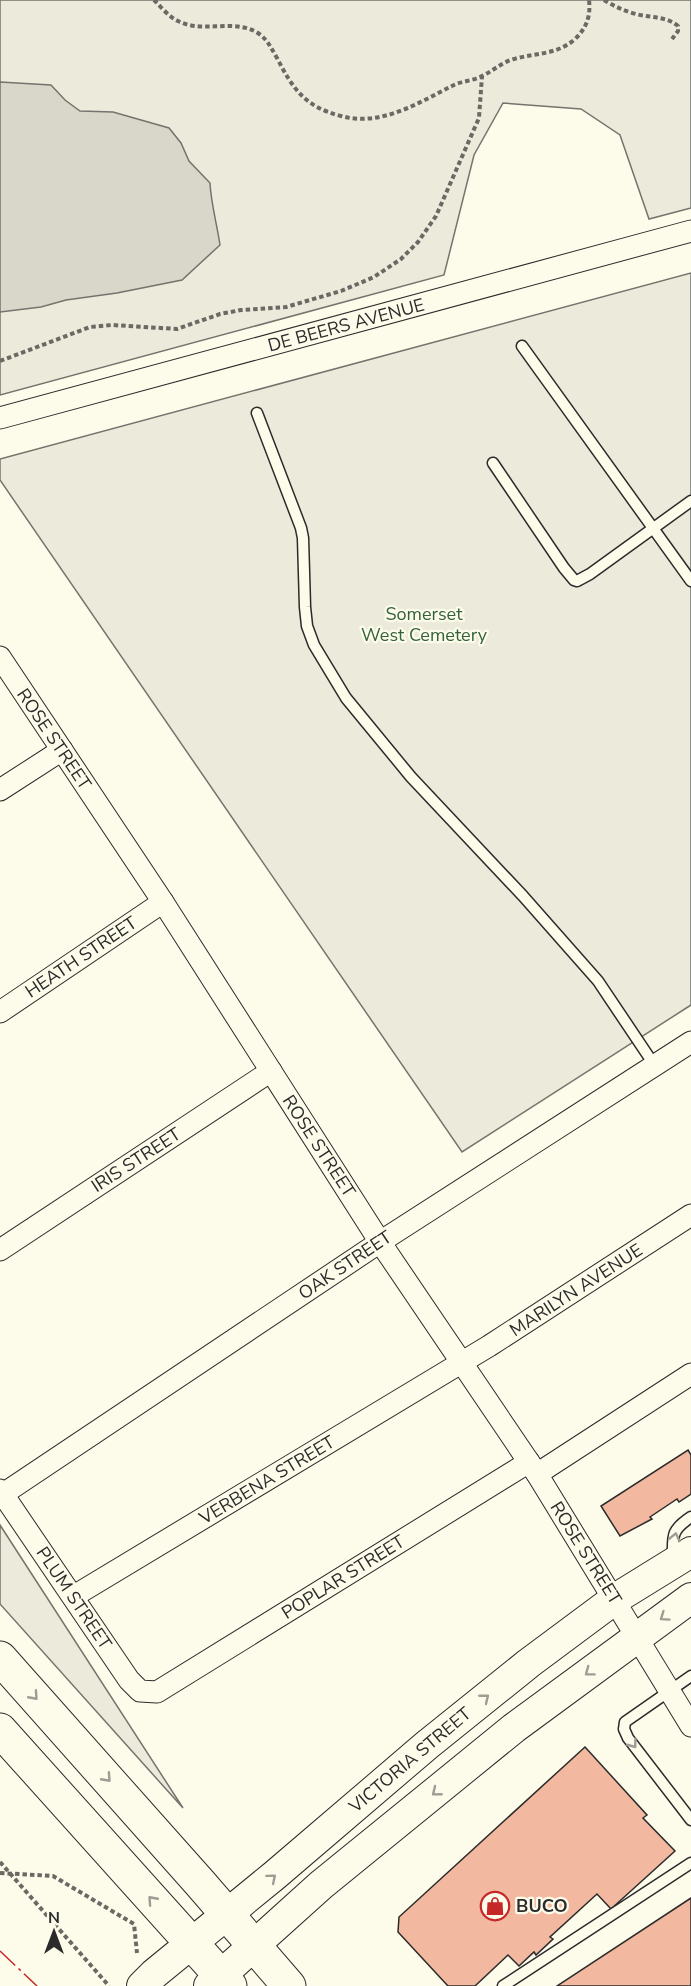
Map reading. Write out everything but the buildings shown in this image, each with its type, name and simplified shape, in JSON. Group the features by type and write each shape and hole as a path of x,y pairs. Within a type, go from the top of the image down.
{"highway":[{"path":"0,1658 289,1986"},
{"path":"0,1730 191,1943 220,1982"}],"main road":[{"name":"VICTORIA STREET","path":"148,1980 427,1745 529,1663 615,1599 682,1557"},
{"path":"220,1982 254,1945 321,1886 514,1728 691,1598"}],"street":[{"name":"DE BEERS AVENUE","path":"0,418 691,231"},
{"name":"ROSE STREET","path":"0,657 163,903 380,1242 533,1468 691,1726"},
{"path":"0,790 62,750"},
{"name":"HEATH STREET","path":"0,1012 163,903"},
{"name":"OAK STREET","path":"1,1492 380,1242 691,1042"},
{"name":"IRIS STREET","path":"0,1250 271,1071"},
{"name":"MARILYN AVENUE","path":"461,1363 691,1215"},
{"name":"VERBENA STREET","path":"74,1596 461,1363"},
{"name":"POPLAR STREET","path":"157,1692 691,1374"},
{"name":"PLUM STREET","path":"1,1492 74,1596 129,1680 140,1691 157,1692"}],"lane":[{"path":"522,346 691,581"},
{"path":"257,413 301,528 308,626 314,645 325,665 346,698 411,777 523,896 598,981 655,1066"},
{"path":"493,463 573,580 583,579 691,501"},
{"path":"682,1557 673,1540 675,1531 691,1517"},
{"path":"691,1676 625,1722 624,1729 691,1820"},
{"path":"503,1986 691,1863"}],"path":[{"path":"154,0 177,21 193,26 235,27 256,32 268,42 300,96 314,107 342,117 369,118 392,114 454,85 482,76 513,59 560,50 575,39 588,23 590,0"},
{"path":"604,0 617,8 637,15 672,21 678,26 678,31 672,39"},
{"path":"0,361 90,327 119,325 177,329 230,312 286,308 375,277 400,259 418,242 436,216 479,118 482,76"},
{"path":"0,1862 109,1986"},
{"path":"0,1873 53,1876 134,1924 137,1952 148,1980"}],"green space":[{"path":"0,0 691,0 691,208 649,219 620,135 581,109 503,103 474,155 444,275 0,395"},
{"name":"Somerset West Cemetery","path":"691,273 691,1005 462,1152 0,480 0,459"},
{"path":"0,1525 183,1808 0,1604"}],"shaded area":[{"path":"0,82 51,85 65,100 80,111 113,112 169,128 181,143 189,161 210,183 220,245 182,280 66,300 41,307 0,312"}],"power":[{"path":"0,1951 37,1986"}],"place":[{"name":"BUCO","path":"495,1906"}]}
